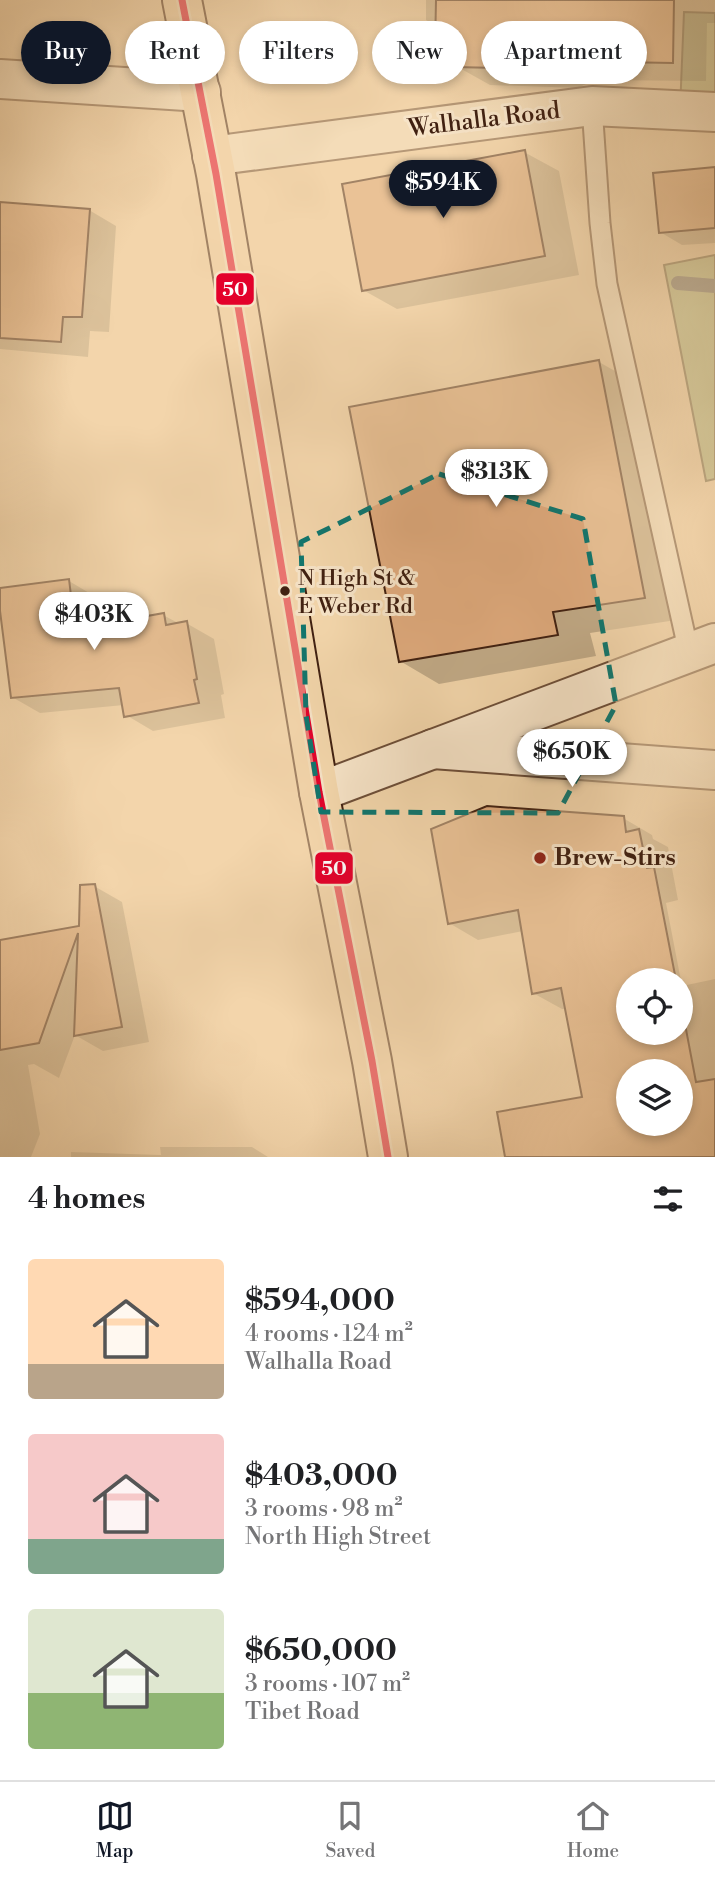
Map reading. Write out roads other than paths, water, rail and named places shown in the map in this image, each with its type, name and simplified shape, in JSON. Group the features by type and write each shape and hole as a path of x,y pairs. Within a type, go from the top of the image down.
{"main road":[{"path":"182,0 201,92 319,792 372,1060 388,1157"}],"street":[{"path":"0,79 201,92"},
{"name":"Walhalla Road","path":"212,156 592,106 715,112"},
{"path":"319,792 702,648"},
{"path":"433,749 715,770"}],"lane":[{"path":"592,106 607,284 702,648"}],"waterway":[{"path":"678,283 715,286"}],"place":[{"name":"N High St & E Weber Rd","path":"285,591"},
{"name":"Brew-Stirs","path":"540,858"}]}
